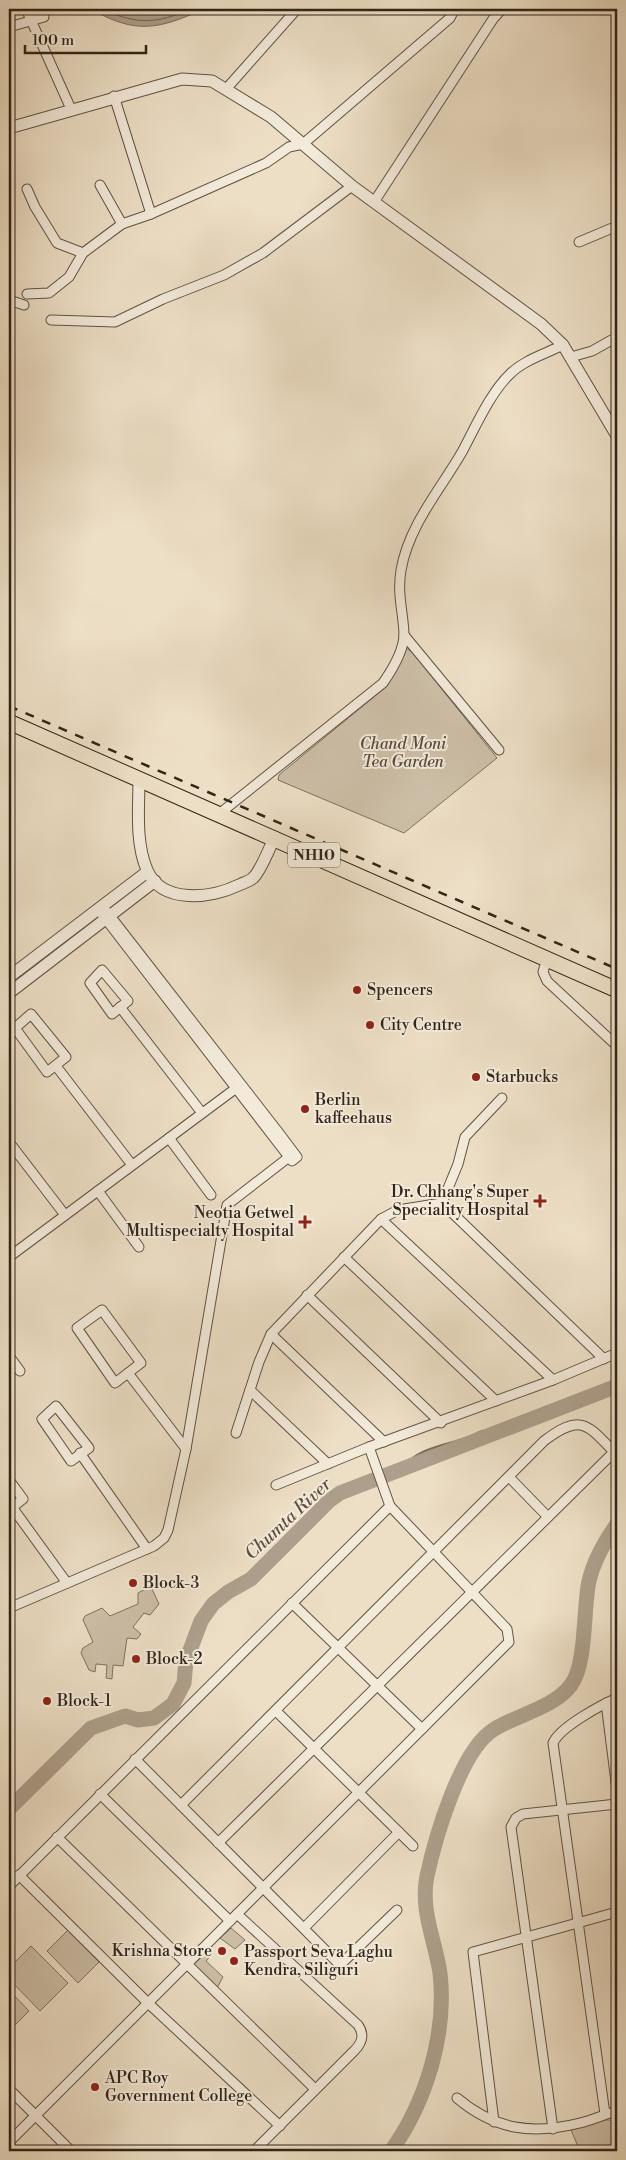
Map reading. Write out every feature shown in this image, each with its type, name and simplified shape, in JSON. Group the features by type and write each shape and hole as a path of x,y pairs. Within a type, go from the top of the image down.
{"highway":[{"name":"NH10","path":"9,722 274,837 617,990"}],"street":[{"path":"26,9 71,108"},
{"path":"227,88 298,9"},
{"path":"27,294 49,293 69,277 83,253 122,224 151,214 266,163 289,147 303,144 450,18 452,14 449,9"},
{"path":"374,202 493,19 502,9"},
{"path":"9,27 44,17"},
{"path":"9,128 71,108 182,79 212,81 227,88 271,118 352,186 542,324 563,345 617,436"},
{"path":"114,96 151,214"},
{"path":"100,185 122,224"},
{"path":"51,320 115,322 163,299 224,275 263,253 352,186"},
{"path":"27,188 35,207 57,242 83,253"},
{"path":"579,242 617,226"},
{"path":"9,300 24,305"},
{"path":"571,357 592,351 617,337"},
{"path":"499,750 404,635 399,609 400,582 408,544 419,520 454,466 501,384 524,363 563,345"},
{"path":"220,814 377,688 391,670 404,635"},
{"path":"139,778 141,842 147,872 155,881 181,894 207,896 219,894 253,878 274,837"},
{"path":"9,978 147,872"},
{"path":"9,993 155,881"},
{"path":"9,1608 158,1544 167,1534 186,1449 227,1205 290,1157 292,1160 297,1157 100,908"},
{"path":"547,958 543,972 547,981 617,1046"},
{"path":"102,970 128,1001 120,1007 112,1014 90,983 102,970"},
{"path":"120,1007 202,1113"},
{"path":"32,1014 66,1057 56,1066 46,1072 15,1028 32,1014"},
{"path":"56,1066 132,1165"},
{"path":"9,1257 239,1086"},
{"path":"442,1203 458,1164 465,1137 502,1098"},
{"path":"169,1138 211,1195"},
{"path":"9,1142 65,1215"},
{"path":"98,1191 139,1247"},
{"path":"236,1433 271,1334 381,1219 398,1210 442,1203"},
{"path":"442,1203 604,1359"},
{"path":"381,1219 553,1380"},
{"path":"344,1256 496,1401"},
{"path":"307,1295 441,1423"},
{"path":"102,1310 141,1363 128,1373 115,1383 77,1328 102,1310"},
{"path":"271,1334 384,1442"},
{"path":"276,1485 369,1447 441,1423 553,1380 617,1353"},
{"path":"9,1356 20,1371"},
{"path":"128,1373 186,1449"},
{"path":"250,1390 328,1464"},
{"path":"56,1406 89,1448 80,1453 71,1461 42,1419 56,1406"},
{"path":"181,1805 510,1478 544,1441 560,1430 576,1425 586,1425 614,1452 218,1843"},
{"path":"9,2142 509,1642 510,1635 507,1629 390,1506 369,1447"},
{"path":"80,1453 147,1549"},
{"path":"510,1478 548,1517"},
{"path":"9,1480 23,1499 10,1509 67,1583"},
{"path":"9,1886 390,1506"},
{"path":"292,1604 422,1729"},
{"path":"605,2114 553,1743 563,1731 617,1698"},
{"path":"606,1703 617,1790"},
{"path":"276,1711 413,1846"},
{"path":"135,1759 340,1965 397,1910"},
{"path":"100,1794 230,1921"},
{"path":"553,2129 511,1827 516,1818 523,1814 617,1804"},
{"path":"304,1928 399,1832"},
{"path":"57,1837 186,1965 316,2089"},
{"path":"20,1875 148,2003 280,2126"},
{"path":"494,2122 472,1952 617,1912"},
{"path":"238,1914 361,2030 362,2039 359,2046 254,2151"},
{"path":"9,2089 71,2151"},
{"path":"457,2098 481,2117 494,2122 528,2128 553,2129 617,2111"}],"green space":[{"name":"Chand Moni Tea Garden","path":"406,648 412,652 497,758 404,833 278,780 279,775 386,687"},
{"path":"149,1587 152,1589 159,1604 150,1615 144,1613 133,1627 141,1634 137,1639 127,1638 123,1666 113,1665 112,1679 106,1678 107,1665 96,1664 95,1672 89,1670 81,1653 83,1648 93,1642 83,1620 85,1616 102,1608 110,1616 138,1604 138,1593"},
{"path":"231,1928 245,1940 235,1949 220,1938"},
{"path":"68,1930 99,1962 78,1983 47,1951"},
{"path":"31,1946 68,1983 40,2011 9,1979 9,1968"},
{"path":"209,1950 213,1953 206,1961 223,1977 217,1988 193,1965"},
{"path":"9,1990 29,2011 9,2031"},
{"path":"604,2120 612,2120 617,2128 617,2151 580,2151 571,2130"}],"water":[{"path":"91,9 204,9 160,25 135,26 121,23"}],"waterway":[{"name":"Chumta River","path":"9,1809 91,1728 125,1716 138,1720 154,1718 173,1704 184,1683 186,1661 201,1621 213,1604 228,1592 251,1579 329,1501 340,1493 617,1386"},
{"path":"401,1469 415,1457 438,1446 467,1438 483,1431 495,1435"},
{"path":"391,2151 403,2132 424,2089 437,2043 440,2020 440,1973 429,1925 425,1889 443,1819 460,1776 470,1756 481,1741 502,1725 555,1700 571,1685 580,1663 587,1592 591,1573 600,1551 617,1524"}],"railway":[{"path":"9,706 617,969"}],"place":[{"name":"Spencers","path":"357,990"},
{"name":"City Centre","path":"370,1025"},
{"name":"Starbucks","path":"476,1077"},
{"name":"Berlin kaffeehaus","path":"305,1109"},
{"name":"Dr. Chhang's Super Speciality Hospital","path":"540,1201"},
{"name":"Neotia Getwel Multispecialty Hospital","path":"305,1222"},
{"name":"Block-3","path":"133,1583"},
{"name":"Block-2","path":"136,1659"},
{"name":"Block-1","path":"47,1701"},
{"name":"Krishna Store","path":"222,1951"},
{"name":"Passport Seva Laghu Kendra, Siliguri","path":"234,1961"},
{"name":"APC Roy Government College","path":"95,2087"}]}
